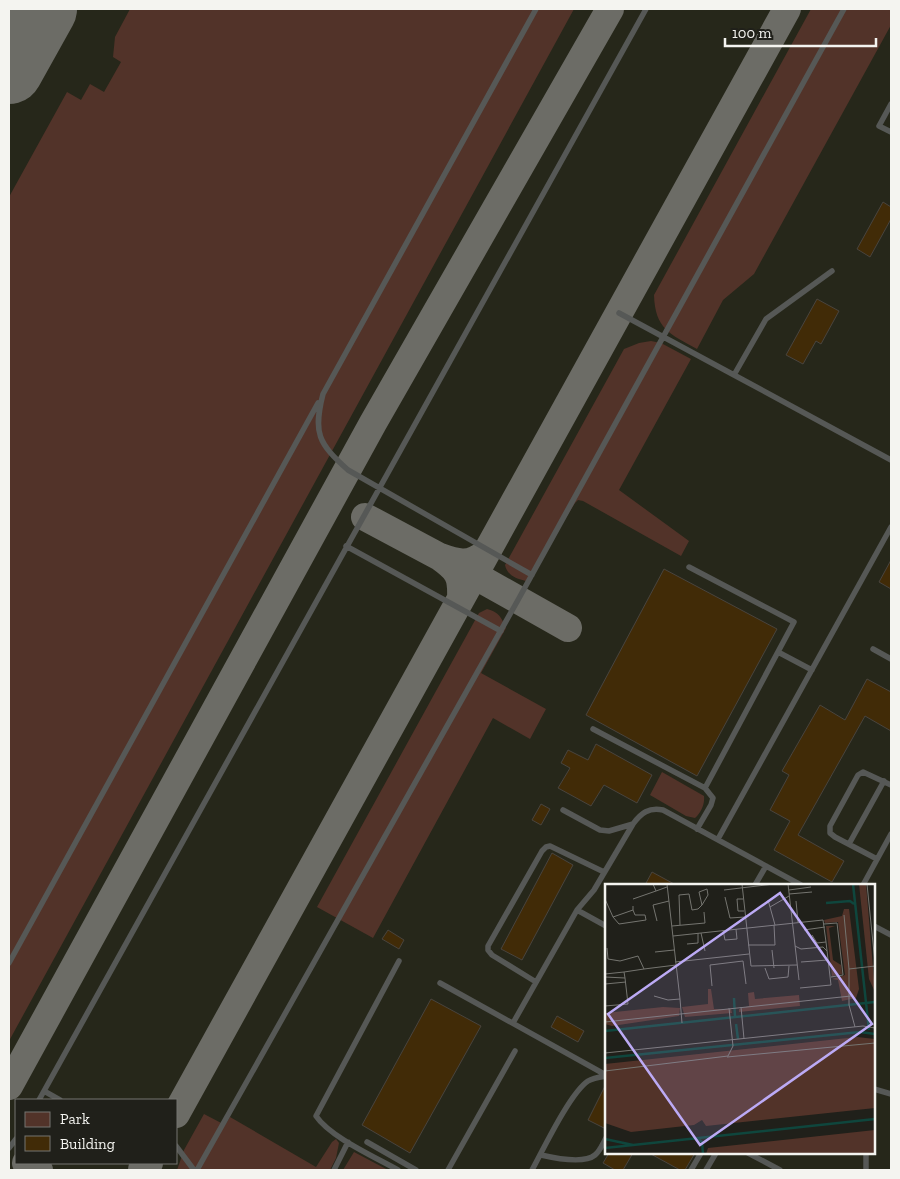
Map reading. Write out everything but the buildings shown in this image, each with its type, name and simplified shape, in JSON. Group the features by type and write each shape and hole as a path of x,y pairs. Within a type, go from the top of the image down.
{"lane":[{"path":"9,964 536,9"},
{"path":"40,1099 646,9"},
{"path":"178,1148 196,1170 501,631 844,9"},
{"path":"891,104 879,126 891,132"},
{"path":"734,375 766,319 832,271"},
{"path":"619,313 891,460"},
{"path":"323,394 317,416 318,432 323,443 334,458 348,470 532,574"},
{"path":"718,840 891,527"},
{"path":"346,546 501,631"},
{"path":"689,567 794,622 705,788"},
{"path":"872,649 891,659"},
{"path":"778,652 812,670"},
{"path":"593,729 705,788 713,798 698,829"},
{"path":"877,859 830,832 830,826 858,775 863,772 891,785"},
{"path":"849,844 884,781"},
{"path":"513,1023 577,910 594,890 633,824 648,810 657,808 663,810 799,884"},
{"path":"563,810 600,830 609,831 633,824"},
{"path":"864,884 891,834"},
{"path":"536,982 492,955 488,946 542,851 550,846 604,872"},
{"path":"756,884 766,866"},
{"path":"577,910 605,925"},
{"path":"875,927 891,935"},
{"path":"398,1170 348,1142 321,1124 316,1116 399,961"},
{"path":"440,983 605,1075"},
{"path":"448,1170 515,1051"},
{"path":"532,1170 574,1096 588,1081 605,1076"},
{"path":"875,1089 891,1094"},
{"path":"44,1091 58,1099"},
{"path":"541,1155 570,1160 591,1157 600,1150 605,1140"},
{"path":"334,1170 348,1142"},
{"path":"367,1142 416,1170"},
{"path":"691,1170 700,1154"},
{"path":"707,1170 715,1154"},
{"path":"750,1154 780,1170"},
{"path":"866,1154 866,1170"}],"shaded area":[{"path":"9,9 891,9 891,1170 9,1170"}],"green space":[{"path":"130,9 574,9 9,1041 9,197 67,92 81,100 90,84 104,92 121,62 113,57 115,37"},
{"path":"811,9 891,9 891,25 754,274 723,300 697,349 672,334 661,323 657,316 654,295"},
{"path":"651,341 661,343 691,359 619,490 689,541 681,556 583,501 578,500 526,581 512,576 505,565 624,349"},
{"path":"487,609 499,616 506,628 481,673 546,709 530,739 493,718 373,938 317,907 479,613"},
{"path":"662,772 704,796 702,808 695,818 686,816 650,795"},
{"path":"204,1114 225,1125 230,1117 316,1167 332,1142 336,1139 339,1143 336,1158 330,1170 177,1170 184,1150"},
{"path":"354,1152 388,1170 343,1170"}],"taxiway":[{"path":"9,19 27,18 42,9"},
{"path":"9,1086 373,423 610,9"},
{"path":"178,1110 787,9"},
{"path":"9,21 18,34 20,50"},
{"path":"365,517 440,557"},
{"path":"461,598 461,584 458,574 440,557 458,562 469,562 486,553"},
{"path":"474,575 568,628"},
{"path":"28,1164 39,1170"},
{"path":"142,1170 148,1164"}],"runway":[{"path":"9,70 43,9"}]}
